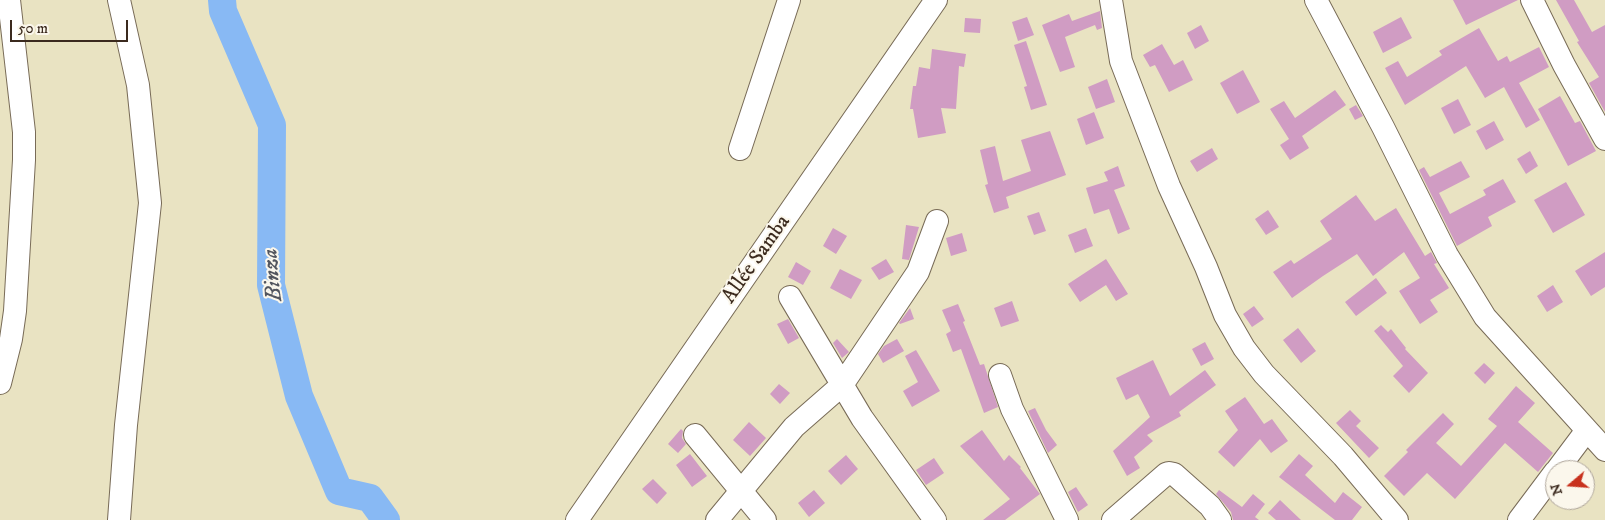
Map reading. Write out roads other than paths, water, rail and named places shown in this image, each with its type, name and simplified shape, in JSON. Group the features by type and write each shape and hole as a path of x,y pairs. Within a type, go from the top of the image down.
{"street":[{"path":"0,383 11,339 15,311 24,160 24,132 9,0"},
{"path":"119,0 138,85 150,202 126,425 119,520"},
{"path":"740,149 789,0"},
{"name":"Allée Samba","path":"577,520 936,0"},
{"path":"1111,0 1121,61 1169,186 1206,267 1225,316 1244,348 1264,374 1343,456 1397,520"},
{"path":"1316,0 1383,127 1447,255 1485,317 1605,450"},
{"path":"1532,0 1564,65 1605,139"},
{"path":"717,520 794,427 842,385 918,272 937,221"},
{"path":"790,297 862,418 935,520"},
{"path":"1000,375 1012,409 1067,520"},
{"path":"1564,460 1587,430"},
{"path":"695,435 765,520"},
{"path":"1113,520 1166,474 1170,473 1174,474 1210,506 1220,520"},
{"path":"1519,520 1545,486"}],"waterway":[{"name":"Binza","path":"222,0 223,11 272,125 271,285 299,396 339,491 370,498 386,520"}]}
